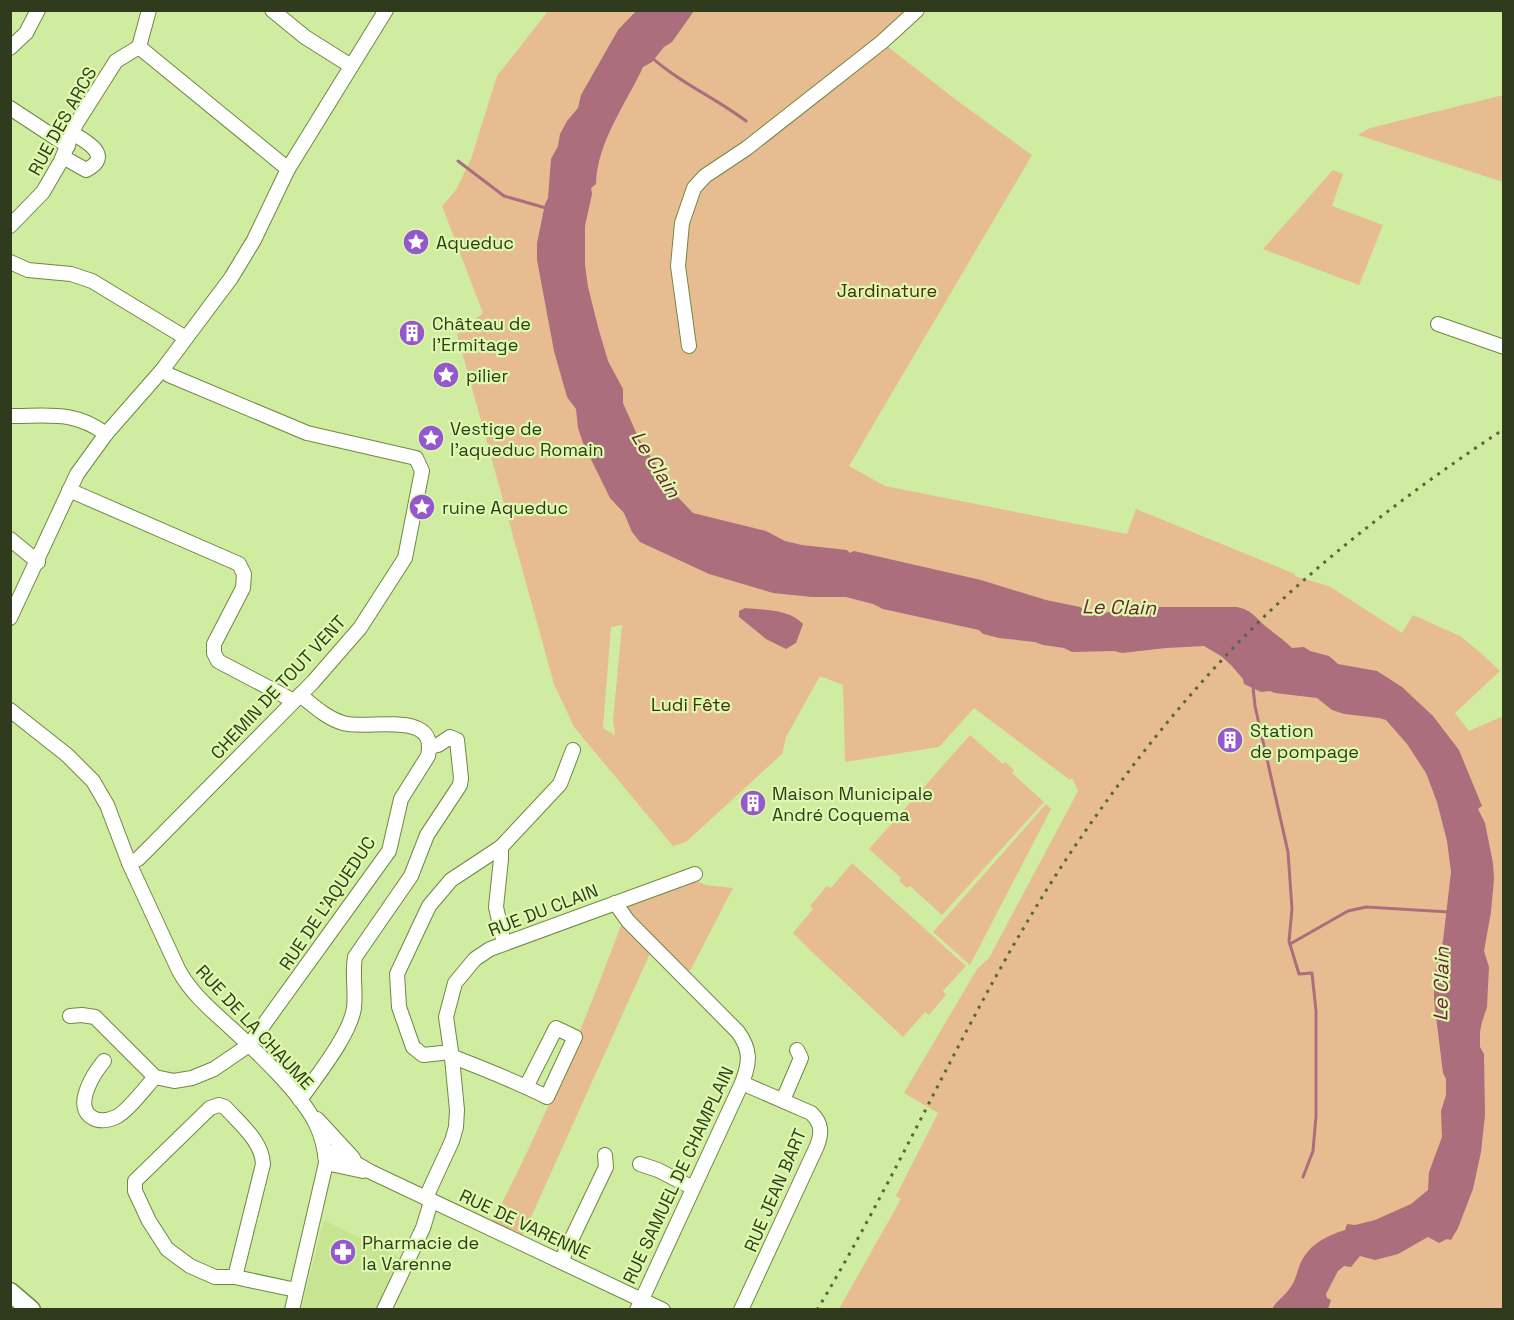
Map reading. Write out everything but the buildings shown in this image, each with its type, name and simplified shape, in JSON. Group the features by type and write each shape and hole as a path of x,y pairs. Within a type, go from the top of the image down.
{"main road":[{"path":"10,1292 31,1310"}],"street":[{"path":"10,48 26,33 38,10"},
{"path":"149,10 139,47 288,170"},
{"path":"272,10 305,37 351,66"},
{"path":"11,613 38,562 77,474 106,434 163,369 231,278 254,240 288,170 386,10"},
{"path":"689,346 678,266 682,223 694,188 705,176 747,148 892,34 916,10"},
{"name":"RUE DES ARCS","path":"10,226 40,196 116,61 139,47"},
{"path":"10,108 68,145"},
{"path":"10,262 28,270 71,273 92,281 186,338"},
{"path":"1438,324 1503,347"},
{"name":"CHEMIN DE TOUT VENT","path":"129,863 138,859 297,698 360,628 405,558 422,471 416,458 307,433 169,375 163,369"},
{"path":"10,416 76,417 99,427 106,434"},
{"path":"69,490 239,564 244,574 243,588 214,644 214,653 218,661 297,698 328,717 345,724 413,726 424,735 429,747 438,745 450,737 454,737 459,744 460,785 427,835 411,876 355,957 354,1008 348,1028 303,1104"},
{"path":"10,539 38,562"},
{"name":"RUE DE LA CHAUME","path":"10,710 88,773 107,805 129,863 188,986 249,1045 303,1104 316,1124 325,1157"},
{"name":"RUE DE L'AQUEDUC","path":"155,1077 174,1081 192,1078 214,1069 249,1045 389,851 401,799 428,756 429,747"},
{"path":"526,1087 556,1028 575,1036 547,1097 452,1055 423,1055 413,1047 399,1007 397,974 429,906 451,880 501,847 560,784 573,750"},
{"path":"501,847 496,907 504,943"},
{"name":"RUE DU CLAIN","path":"386,1309 423,1228 430,1205 429,1193 456,1127 452,1055 446,1017 455,982 475,958 504,943 695,874"},
{"name":"RUE SAMUEL DE CHAMPLAIN","path":"615,903 628,921 743,1039 749,1056 742,1083 639,1304"},
{"path":"70,1016 95,1017 155,1077 119,1116 97,1120 92,1118 86,1110 85,1099 96,1072 104,1060"},
{"name":"RUE JEAN BART","path":"783,1100 801,1058 797,1050"},
{"name":"RUE JEAN BART","path":"741,1310 821,1134 820,1125 815,1117 783,1100 742,1083"},
{"name":"RUE DE VARENNE","path":"303,1104 344,1150 371,1172"},
{"path":"235,1277 263,1164 260,1147 225,1107 219,1105 210,1108 148,1167 135,1181 135,1191 149,1221 167,1249 190,1266 215,1277 235,1277 296,1290"},
{"path":"561,1261 606,1167 605,1155"},
{"path":"292,1310 325,1157"},
{"name":"RUE DE VARENNE","path":"325,1157 353,1161 371,1172 561,1261 639,1304 663,1310"},
{"path":"640,1164 658,1170 693,1188"}],"shaded area":[{"path":"324,1220 402,1259 377,1309 301,1310"}],"green space":[{"path":"548,11 636,11 619,30 664,47 672,41 694,11 917,11 883,43 1032,155 849,466 885,486 1127,534 1136,509 1295,574 1294,576 1329,586 1402,633 1413,615 1460,636 1500,671 1455,713 1469,731 1501,717 1503,720 1503,1309 839,1309 901,1199 896,1196 938,1113 904,1093 977,969 989,958 1078,791 1072,778 1070,780 974,708 939,747 845,762 843,685 820,676 786,737 782,754 686,842 673,846 574,727 554,684 457,334 483,313 442,206 456,190 471,159 497,76","holes":["622,625 613,720 615,735 603,728 611,627"]},
{"path":"1503,95 1503,182 1358,135 1370,128"},
{"path":"1333,170 1343,174 1332,206 1383,225 1359,285 1263,249"},
{"path":"970,735 1003,764 1005,762 1014,770 1012,773 1044,802 942,915 910,886 907,888 899,881 901,878 869,849"},
{"path":"1046,804 1051,809 970,965 933,932"},
{"path":"852,863 966,966 943,991 946,995 929,1015 925,1012 903,1037 793,933 813,909 810,906 827,886 831,888"},
{"path":"692,880 706,885 733,888 690,971 652,941 633,921 623,904"},
{"path":"623,920 652,949 522,1237 491,1224 562,1074"}],"water":[{"name":"Le Clain","path":"636,11 694,11 672,42 664,47 652,62 643,67 607,138 601,153 596,184 591,188 592,194 585,226 585,265 598,327 608,361 623,389 623,403 639,439 671,490 693,513 766,531 785,541 802,545 847,550 850,553 854,551 981,580 1046,600 1080,607 1093,615 1137,607 1242,608 1292,648 1304,647 1329,656 1338,664 1377,671 1402,687 1433,716 1459,750 1482,806 1478,809 1485,823 1494,879 1484,951 1489,967 1487,1007 1480,1032 1480,1047 1484,1054 1485,1115 1481,1152 1473,1189 1451,1240 1447,1239 1439,1243 1428,1237 1398,1254 1375,1260 1360,1256 1351,1267 1344,1266 1338,1271 1326,1294 1331,1300 1328,1309 1272,1309 1292,1285 1301,1262 1314,1246 1325,1238 1345,1230 1347,1224 1355,1225 1375,1220 1411,1204 1428,1190 1429,1172 1442,1137 1441,1111 1446,1095 1446,1079 1443,1073 1434,1000 1434,975 1443,941 1451,872 1447,841 1437,802 1426,773 1407,744 1386,720 1344,714 1332,710 1317,698 1270,691 1261,692 1244,684 1243,679 1231,665 1204,646 1122,653 1114,651 1072,652 1035,642 999,638 983,634 979,630 883,609 846,597 812,597 773,593 709,574 640,542 632,532 624,513 610,498 583,443 578,428 576,409 567,397 554,351 537,260 537,243 548,198 551,159 558,146 560,134 578,108 581,95 618,30"},
{"path":"745,608 776,611 798,619 803,624 796,643 786,649 766,639 739,617 739,611"}],"waterway":[{"path":"651,57 674,75 746,121"},
{"path":"458,161 504,196 546,208"},
{"path":"1253,687 1255,706 1288,852 1292,909 1289,941 1299,974 1312,973 1316,1011 1316,1116 1313,1151 1303,1177"},
{"path":"1290,944 1348,911 1366,907 1449,912"}],"railway":[{"path":"817,1310 881,1196 972,1021 1036,907 1093,820 1164,726 1242,638 1297,586 1383,515 1504,429"}],"place":[{"name":"Aqueduc","path":"416,242"},
{"name":"Château de l'Ermitage","path":"412,333"},
{"name":"pilier","path":"446,375"},
{"name":"Vestige de l'aqueduc Romain","path":"431,438"},
{"name":"ruine Aqueduc","path":"422,507"},
{"name":"Station de pompage","path":"1230,740"},
{"name":"Maison Municipale André Coquema","path":"753,803"},
{"name":"Pharmacie de la Varenne","path":"343,1252"}],"park label":[{"name":"Jardinature","path":"887,290"},
{"name":"Ludi Fête","path":"691,704"}]}
